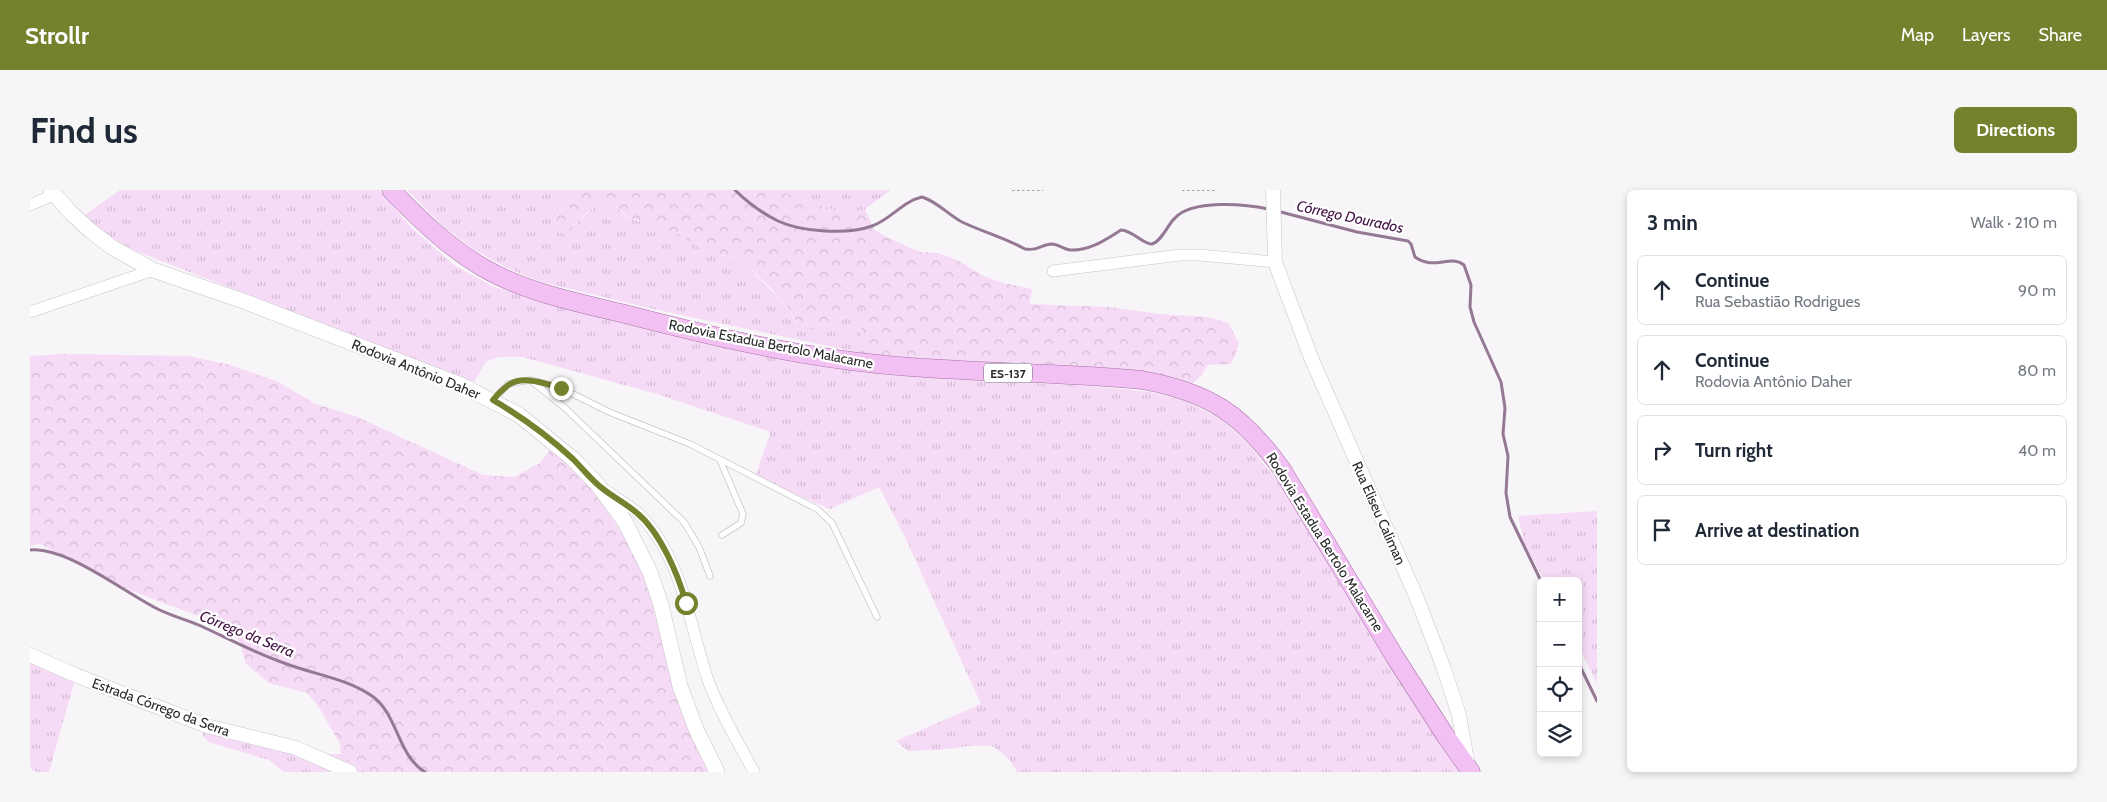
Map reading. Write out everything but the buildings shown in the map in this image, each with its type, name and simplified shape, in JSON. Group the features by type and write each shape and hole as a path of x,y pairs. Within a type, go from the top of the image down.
{"main road":[{"name":"Rodovia Estadua Bertolo Malacarne","path":"391,190 449,245 483,268 521,285 670,326 805,353 905,367 1142,380 1182,389 1209,400 1245,425 1264,444 1281,468 1395,657 1470,771"},
{"name":"Rodovia Antônio Daher","path":"53,193 92,232 114,248 153,270 246,302 418,367 493,400 519,415 573,459 597,484 624,520 650,572 661,605 680,686 696,729 717,772"}],"street":[{"path":"30,205 53,193"},
{"name":"Rua Eliseu Caliman","path":"1272,203 1274,262 1312,360 1416,596 1443,666 1459,715 1470,771"},
{"path":"1052,271 1189,255 1274,262"},
{"path":"30,312 153,270"},
{"path":"597,484 638,514 659,540 681,584 695,641 720,711 754,772"},
{"name":"Estrada Córrego da Serra","path":"30,655 75,675 207,726 296,748 350,772"}],"lane":[{"path":"493,400 508,384 531,380 561,388 609,412 690,444 823,513 832,523 877,617"},
{"path":"531,380 565,408 684,522 699,548 710,576"},
{"path":"720,460 743,514 741,523 722,536"}],"path":[{"path":"1012,190 1043,190"},
{"path":"1182,190 1215,190"}],"green space":[{"path":"120,190 379,190 411,227 454,265 494,287 552,303 851,369 889,375 1092,386 1149,392 1187,401 1222,420 1250,446 1281,486 1349,600 1460,772 1017,772 1009,759 992,746 908,751 896,741 981,704 903,533 879,487 830,509 757,478 756,474 770,434 768,431 660,395 523,357 498,357 486,362 474,382 138,252 104,234 85,215"},
{"path":"407,190 570,190 558,208 565,235 593,208 603,201 609,201 627,217 640,222 656,224 677,233 698,247 742,262 788,307 795,322 830,325 862,308 861,353 653,309 538,281 505,267 473,249 444,227"},
{"path":"570,190 775,190 846,214 865,209 874,230 887,237 920,252 938,253 957,260 986,277 1003,283 1032,289 1030,304 1109,307 1160,314 1208,317 1228,323 1239,343 1230,364 1207,365 1202,375 1191,385 891,358 861,353 862,308 827,326 813,329 806,328 796,321 787,306 771,289 739,261 703,249 669,230 631,218 610,202 598,204 566,235 559,232 554,227 557,212"},
{"path":"775,190 891,190 865,209 846,214"},
{"path":"62,354 188,356 231,365 278,382 316,404 355,416 483,475 514,477 540,463 551,449 593,491 627,540 644,575 712,772 366,772 341,754 340,744 318,706 307,693 269,683 246,664 240,642 222,625 134,592 40,544 30,546 30,356"},
{"path":"1597,511 1597,684 1582,652 1582,577 1543,577 1525,545 1518,516"},
{"path":"30,656 76,676 49,772 30,772"},
{"path":"200,724 323,754 341,754 366,772 284,772 269,760 209,742 203,736"}],"waterway":[{"name":"Córrego Dourados","path":"735,190 766,215 778,221 799,228 825,231 850,231 872,226 909,202 922,197 933,202 962,222 1025,249 1037,249 1051,244 1070,250 1084,249 1121,230 1152,244 1159,240 1175,218 1183,212 1194,208 1220,204 1268,209"},
{"name":"Córrego Dourados","path":"1277,211 1357,232 1408,241 1411,244 1415,257 1422,261 1429,263 1453,261 1464,265 1471,285 1470,307 1474,322 1501,382 1505,408 1503,434 1508,456 1506,493 1510,517 1539,577"},
{"name":"Córrego da Serra","path":"30,550 60,555 76,562 164,612 201,626 273,659 362,690 381,704 409,755 416,765 425,772"},
{"name":"Córrego Dourados","path":"1580,667 1597,701"}],"route":[{"path":"561,388 531,380 518,382 508,384 493,400 519,415 546,436 573,459 597,484 638,514 659,540 681,584 686,603"}]}
